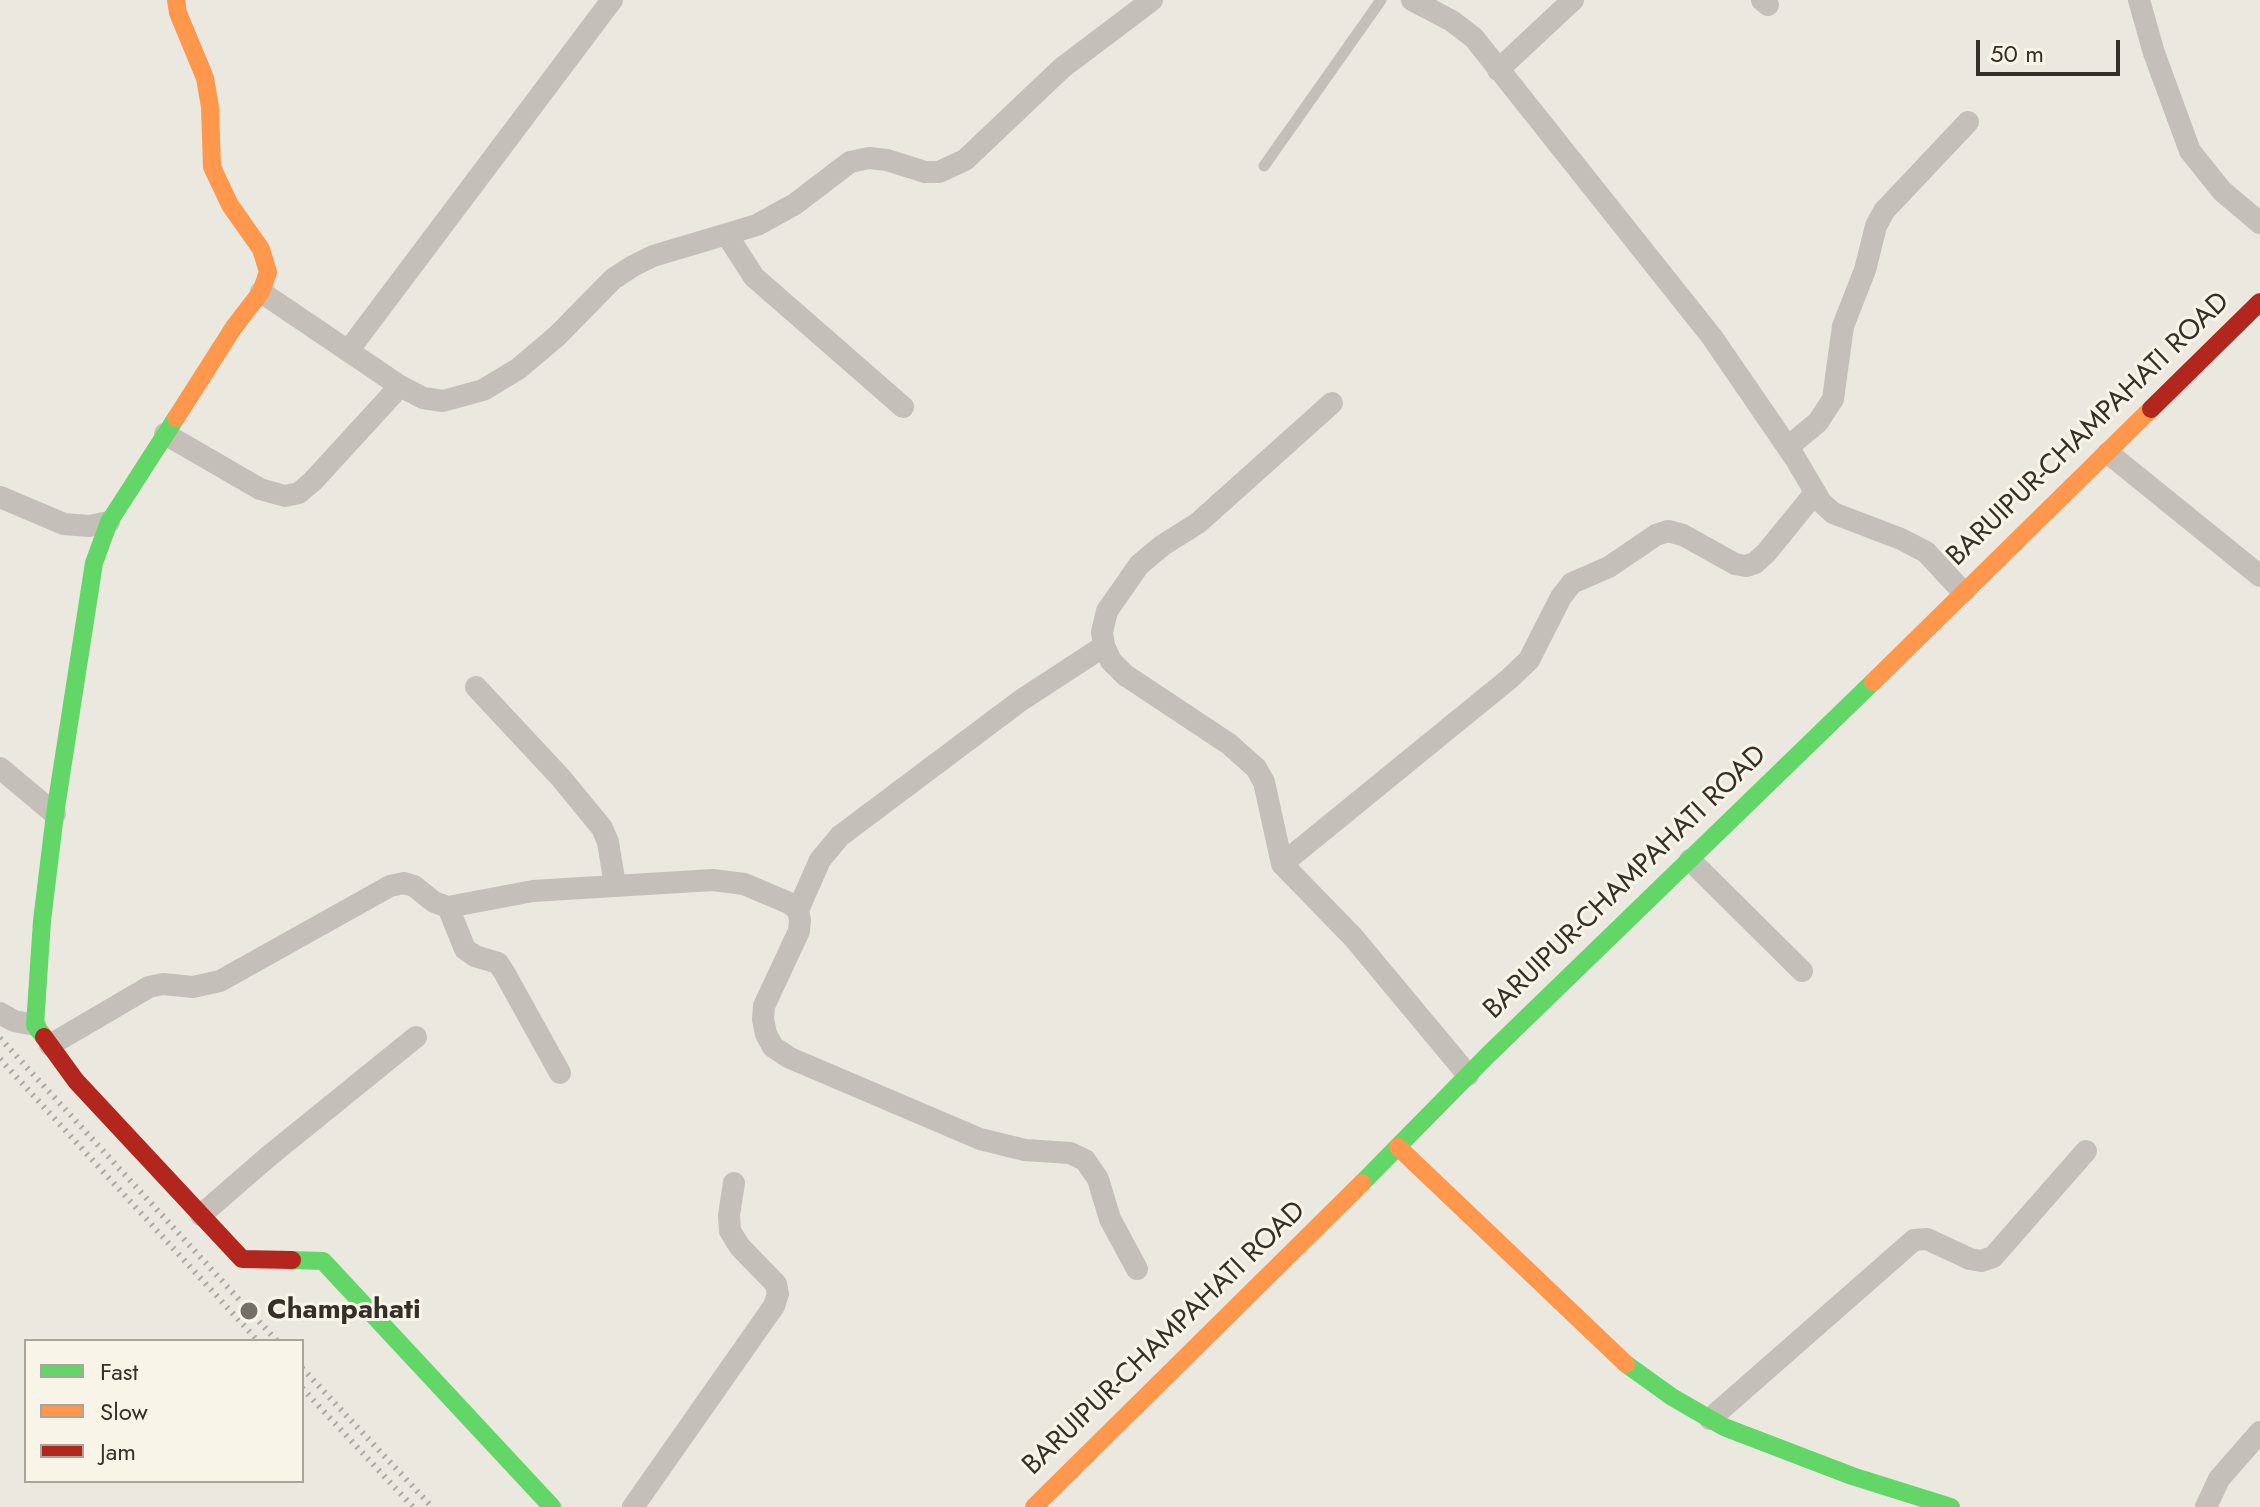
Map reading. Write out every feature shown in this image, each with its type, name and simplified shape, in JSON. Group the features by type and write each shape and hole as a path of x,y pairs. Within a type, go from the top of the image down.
{"main road":[{"path":"176,0 178,13 205,78 210,107 212,167 230,205 261,249 268,272 261,292 234,327 109,522 94,563 55,814 42,921 35,1025 76,1081 242,1259 323,1261 552,1507"},
{"name":"BARUIPUR-CHAMPAHATI ROAD","path":"1034,1507 1200,1347 1468,1075 2260,302"},
{"path":"1398,1147 1618,1358 1672,1397 1724,1427 1839,1471 1951,1507"}],"street":[{"path":"348,351 612,0"},
{"path":"1412,0 1452,21 1474,38 1712,337 1788,447 1821,502 1833,513 1926,552 1963,592"},
{"path":"1498,70 1573,0"},
{"path":"2139,0 2154,53 2190,151 2222,191 2260,223"},
{"path":"261,292 400,386 423,398 443,401 483,390 518,369 557,336 613,279 653,256 757,225 795,204 850,162 869,158 887,160 925,172 949,169 965,160 1062,68 1136,4"},
{"path":"1788,447 1818,422 1833,399 1843,326 1865,270 1876,226 1884,211 1968,122"},
{"path":"727,235 754,277 903,407"},
{"path":"165,434 260,489 285,496 299,493 313,481 400,386"},
{"path":"1332,403 1198,523 1139,565 1107,611 1102,632 1104,646 1111,661 1125,675 1229,744 1256,768 1264,782 1282,864 1353,937 1468,1075"},
{"path":"2108,453 2260,576"},
{"path":"1282,864 1529,660 1561,597 1572,583 1609,567 1656,535 1668,531 1683,535 1735,564 1746,566 1755,563 1815,493"},
{"path":"0,497 64,524 89,526 109,522"},
{"path":"1104,646 1020,701 840,836 820,860 798,910 799,931 764,1006 763,1019 773,1047 790,1058 980,1139 1025,1150 1070,1153 1085,1160 1098,1179 1110,1219 1137,1269"},
{"path":"476,687 561,778 602,828 608,842 615,885"},
{"path":"0,768 55,814"},
{"path":"1690,860 1802,971"},
{"path":"50,1045 149,987 163,984 193,987 220,981 390,886 404,883 448,907 533,891 713,880 744,884 768,892 798,910"},
{"path":"448,907 465,949 475,956 498,963 560,1073"},
{"path":"0,1013 14,1021 35,1025"},
{"path":"201,1215 416,1037"},
{"path":"1710,1419 1914,1240 1927,1239 1970,1259 1981,1261 1993,1257 2086,1151"},
{"path":"633,1507 774,1306 778,1294 776,1284 740,1247 730,1231 734,1183"},
{"path":"2206,1507 2219,1479 2260,1432"}],"lane":[{"path":"1264,166 1381,0"}],"railway":[{"path":"0,1038 275,1339"},
{"path":"0,1059 256,1339"},
{"path":"304,1370 432,1507"},
{"path":"304,1390 413,1507"}],"traffic: fast":[{"path":"44,1037 35,1025 42,921 55,814 94,563 109,522 176,418"},
{"path":"1362,1183 1487,1056 1873,682"},
{"path":"292,1260 323,1261 552,1507"},
{"path":"1626,1364 1672,1397 1724,1427 1852,1476 1951,1507"}],"traffic: slow":[{"path":"176,0 178,13 205,78 210,107 212,167 230,205 261,249 268,272 261,292 234,327 176,418"},
{"path":"1873,682 2151,409"},
{"path":"1398,1147 1626,1364"},
{"path":"1034,1507 1362,1183"}],"traffic: jam":[{"path":"2151,409 2260,302"},
{"path":"44,1037 76,1081 242,1259 292,1260"}],"place":[{"name":"Champahati","path":"249,1311"}]}
